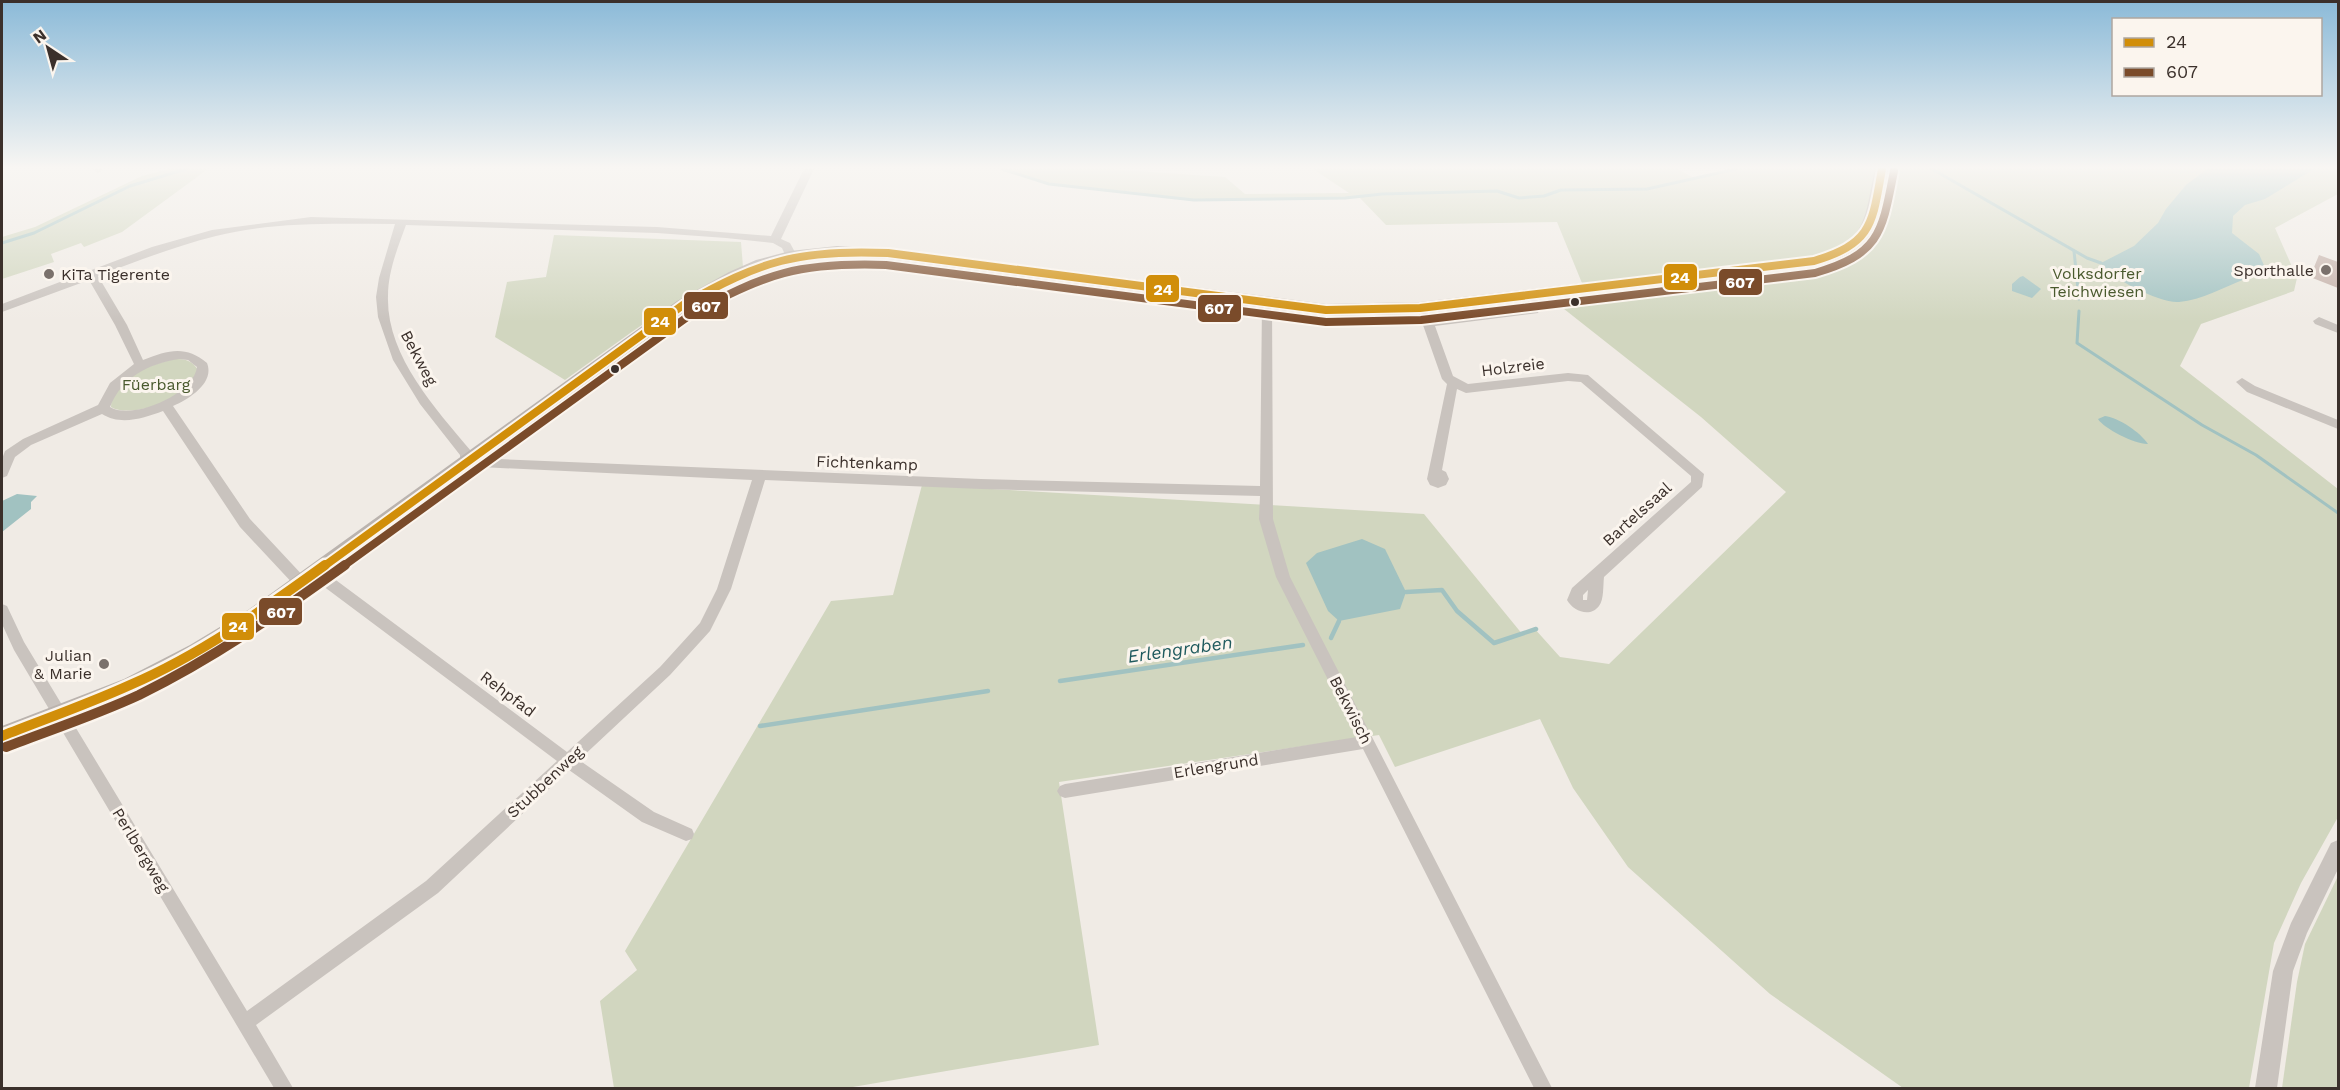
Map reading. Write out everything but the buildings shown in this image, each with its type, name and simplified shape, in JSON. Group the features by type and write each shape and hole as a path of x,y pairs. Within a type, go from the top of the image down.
{"main road":[{"path":"2,736 131,685 197,651 255,616 683,304 761,264 791,256 840,252 918,257 1268,304 1426,316 1838,256 1856,247 1870,227 1871,220"}],"street":[{"path":"2,308 91,274 216,232 311,220 657,230 775,240 786,246 791,256"},
{"path":"775,240 785,220"},
{"name":"Bekweg","path":"402,221 385,276 382,298 386,330 423,400 466,454 465,464"},
{"path":"91,274 121,325 140,365"},
{"name":"Bekwisch","path":"1268,304 1266,519 1283,577 1543,1089"},
{"path":"1426,316 1448,379 1454,384 1451,388 1435,472"},
{"path":"2319,321 2338,329"},
{"path":"2,473 10,454 27,442 103,408 107,395 114,385 140,365 179,355 191,356 203,366 201,379 192,389 166,405 135,415 114,415 103,408"},
{"name":"Holzreie","path":"1454,384 1466,389 1578,377 1590,382 1695,471 1699,478"},
{"path":"2242,382 2251,389 2338,425"},
{"name":"Rehpfad","path":"166,405 245,523 308,578 648,817 686,834"},
{"name":"Fichtenkamp","path":"465,464 981,484 1267,490"},
{"name":"Stubbenweg","path":"245,1023 432,887 665,671 705,627 724,589 760,475"},
{"name":"Bartelssaal","path":"1597,575 1697,484 1699,478"},
{"name":"Perlbergweg","path":"2,610 19,646 284,1089"},
{"name":"Erlengrund","path":"1065,791 1367,742"},
{"path":"2266,1089 2283,971 2298,930 2338,849"}],"green space":[{"path":"50,220 139,220 122,232 84,247 81,243 51,254 54,262 2,279 2,237"},
{"path":"1381,220 1872,220 1848,252 1584,288 1557,222 1386,225"},
{"name":"Volksdorfer Teichwiesen","path":"1881,220 2290,220 2275,228 2297,278 2294,291 2201,324 2180,366 2338,489 2338,817 2301,883 2274,943 2249,1088 1903,1088 1770,994 1628,867 1573,788 1540,719 1395,767 1379,735 1059,782 1099,1045 847,1088 614,1088 600,1001 637,970 625,951 831,601 893,595 922,485 1424,514 1523,635 1534,628 1560,657 1609,664 1786,492 1701,417 1559,305 1589,301 1587,296 1822,269 1867,248"},
{"path":"554,235 741,242 743,267 673,304 565,380 495,337 507,282 546,277"},
{"name":"Füerbarg","path":"174,359 188,361 198,370 197,378 181,394 144,409 120,410 111,407 117,387 124,380 143,369"},
{"path":"2338,876 2338,1088 2282,1088 2297,982 2305,944"}],"water":[{"path":"2160,220 2233,220 2232,233 2259,254 2266,270 2204,296 2188,301 2171,302 2137,289 2114,276 2101,263 2134,246"},
{"path":"2023,276 2041,289 2032,298 2012,291 2012,284"},
{"path":"2105,416 2129,426 2148,444 2114,432 2098,419"},
{"path":"17,494 37,496 31,502 31,509 2,532 2,501"},
{"path":"1362,539 1385,549 1406,592 1400,609 1339,621 1328,611 1306,563 1317,553"}],"waterway":[{"path":"2,243 34,233 61,220"},
{"path":"2021,220 2087,258 2101,263"},
{"path":"2074,251 2079,299"},
{"path":"2079,311 2077,343 2202,425 2256,455 2338,513"},
{"path":"1406,592 1442,590 1457,611 1494,643 1536,629"},
{"name":"Erlengraben","path":"1331,638 1339,621"},
{"name":"Erlengraben","path":"1060,681 1303,645"},
{"name":"Erlengraben","path":"760,726 988,691"}],"transit line":[{"name":"24","path":"2,736 131,685 197,651 255,616 683,305 735,277 780,260 828,252 888,253 1326,310 1420,308 1814,261 1849,248 1867,230 1871,220"},
{"name":"607","path":"6,747 136,696 202,662 261,626 690,315 740,288 784,272 829,265 886,265 1326,322 1421,320 1815,273 1837,267 1867,250 1876,239 1884,220"}],"place":[{"name":"Sporthalle","path":"2326,270"},
{"name":"KiTa Tigerente","path":"49,274"},
{"name":"Julian & Marie","path":"104,664"}]}
